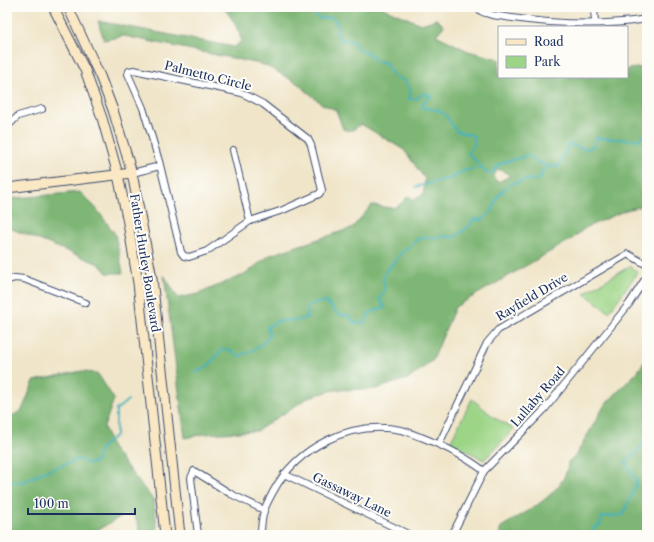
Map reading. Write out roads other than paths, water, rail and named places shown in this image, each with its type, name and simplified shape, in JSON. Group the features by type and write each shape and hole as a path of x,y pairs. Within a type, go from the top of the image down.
{"main road":[{"name":"Father Hurley Boulevard","path":"53,7 85,70 102,118 118,175 138,282 165,535"},
{"name":"Father Hurley Boulevard","path":"68,7 111,103 132,173 152,278 180,535"},
{"path":"7,188 132,173"}],"street":[{"path":"478,7 479,10 484,13 504,17 565,22 627,22 647,19"},
{"path":"594,7 595,23"},
{"name":"Palmetto Circle","path":"129,70 242,93 263,104 308,139 311,145 322,190 319,194 283,210 250,221 208,251 184,256 181,252 160,166 143,108 128,74 129,70"},
{"path":"7,127 18,116 42,109"},
{"path":"232,150 250,221"},
{"path":"132,173 160,166"},
{"name":"Rayfield Drive","path":"439,444 487,343 498,330 628,254 647,265"},
{"name":"Lullaby Road","path":"452,535 484,472 544,410 628,304 647,276"},
{"path":"7,280 24,278 86,303"},
{"path":"261,535 264,510 284,474 300,456 320,443 343,433 362,429 379,428 401,430 439,444 471,461 484,472"},
{"path":"198,535 190,478 194,471 231,494 264,510"},
{"name":"Gassaway Lane","path":"284,474 410,535"}],"waterway":[{"path":"308,7 320,19 332,17 337,23 337,32 340,40 353,41 360,50 371,55 376,62 385,62 393,76 405,81 411,90 409,99 416,99 425,93 431,96 423,102 423,108 440,111 456,131 474,136 474,145 468,153 487,173 492,173 499,164 529,155 536,162 548,166"},
{"path":"195,373 207,367 223,349 230,350 238,356 252,351 264,342 270,334 267,327 278,321 300,320 307,317 307,306 316,303 326,302 339,315 347,315 355,323 363,323 367,320 369,313 385,307 379,299 384,292 385,287 383,280 386,271 405,249 411,246 416,240 425,237 434,238 445,236 454,238 469,226 474,219 482,220 492,211 498,196 510,184 526,180 541,179 541,172 549,166 558,167 569,144 585,149 592,147 597,138 636,140 647,135"},
{"path":"416,187 449,179 466,170 481,168"},
{"path":"7,481 23,482 41,473 79,459 88,464 96,462 100,449 116,435 116,410 128,400"},
{"path":"591,535 593,528 600,525 602,517 623,515 637,482 626,463 647,440"}]}
